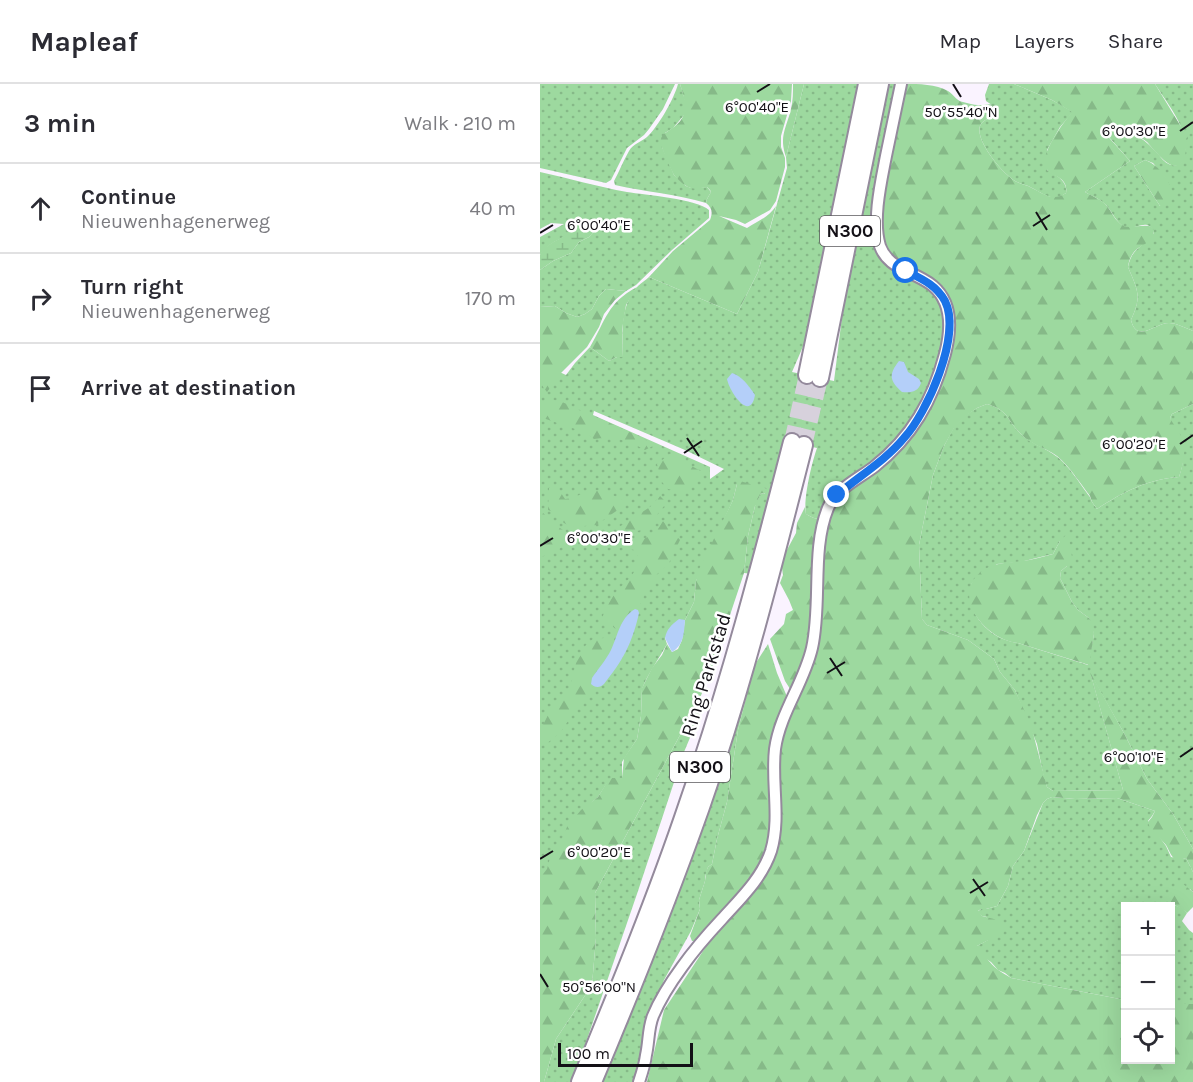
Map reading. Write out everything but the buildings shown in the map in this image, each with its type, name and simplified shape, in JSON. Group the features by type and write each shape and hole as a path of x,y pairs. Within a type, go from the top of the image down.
{"highway":[{"name":"N300","path":"867,84 814,377 880,84"},
{"name":"Ring Parkstad","path":"580,1082 688,804 798,444 755,632 701,807 657,924 593,1082"}],"street":[{"path":"639,1082 650,1025 660,1001 682,967 755,882 771,849 776,817 776,748 781,726 812,652 817,618 821,537 828,508 837,495 888,455 912,430 932,394 946,351 949,314 943,297 927,281 891,263 882,251 879,240 879,193 901,84"}],"green space":[{"path":"540,84 675,84 663,109 644,135 627,148 611,180 606,183 540,168"},
{"path":"680,84 685,100 685,114 673,128 665,133 662,147 674,175 686,186 707,187 711,192 706,203 615,185 614,181 631,149 647,137 661,120"},
{"path":"680,84 792,84 791,101 781,136 785,167 776,201 770,210 745,224 719,216 747,228 767,216 776,206 758,272 737,314 649,277 673,251 710,220 711,215 711,208 706,203 710,190 707,187 691,188 679,180 674,175 661,142 662,136 681,120 684,114 685,103"},
{"path":"793,84 804,84 786,157 783,138 792,106"},
{"path":"804,84 862,84 814,321 792,372 834,381 848,269 887,84 898,84 875,239 934,292 944,311 944,335 933,383 911,425 821,519 806,514 805,507 817,448 784,441 753,574 744,573 748,536 755,506 761,493 765,494 766,489 737,484 733,500 696,581 694,602 685,620 679,620 665,638 667,644 642,689 637,739 622,762 622,778 607,783 592,802 540,906 540,363 566,375 590,347 609,361 623,356 625,310 632,294 649,277 737,314 758,272 787,168 786,157","holes":["594,411 724,469 710,479 710,467 593,415"]},
{"path":"905,84 938,87 961,101 976,105 992,104 1001,108 1001,112 981,124 979,130 990,155 1017,182 1053,197 1066,193 1066,187 1061,179 1047,170 1046,153 1072,112 1052,100 1014,84 1155,84 1188,138 1183,161 1174,166 1164,160 1147,142 1131,132 1103,131 1130,161 1085,192 1103,202 1118,222 1124,226 1148,226 1154,231 1151,239 1133,254 1128,267 1138,299 1131,320 1134,327 1142,331 1169,323 1193,331 1193,404 1172,414 1170,418 1184,445 1179,477 1157,480 1136,487 1097,509 1090,496 1062,460 1025,438 1004,413 987,404 964,417 954,428 944,446 933,475 919,545 922,619 927,625 968,640 994,659 1000,672 1015,690 1031,725 1047,787 1053,791 1123,790 1090,672 1147,779 1173,814 1193,849 1193,872 1186,858 1177,861 1151,829 1148,822 1155,811 1117,798 1052,797 1047,799 1037,815 1024,851 1013,866 1008,886 997,906 978,911 982,916 994,919 1005,926 1004,932 977,946 977,952 1011,978 1121,999 1121,1064 1175,1064 1175,1004 1193,1004 1193,1082 647,1082 664,1010 717,930 767,868 784,730 818,643 825,539 832,511 840,498 879,469 913,434 931,407 944,376 948,360 952,309 889,254 883,243 883,198"},
{"path":"989,84 1014,84 1052,100 1073,112 1060,127 1047,150 1047,170 1063,182 1066,193 1057,197 1049,197 1017,182 1003,171 990,155 979,130 983,122 1001,111 986,101 985,95"},
{"path":"1155,84 1193,84 1193,331 1169,323 1142,331 1134,327 1131,320 1138,299 1128,267 1135,251 1154,233 1148,225 1125,227 1104,203 1085,192 1130,161 1102,131 1127,132 1139,137 1168,164 1179,164 1183,159 1185,139 1182,129","holes":["1145,160 1153,163 1166,179 1160,206 1134,166"]},
{"path":"1145,160 1160,170 1172,192 1172,197 1160,206 1134,166"},
{"path":"540,172 616,190 694,203 709,210 709,218 636,285 626,291 606,289 592,309 585,314 577,317 555,306 540,307 540,270 571,253 579,242 589,237 601,224 598,222 552,243 540,255 540,237 564,224 551,223 540,229"},
{"path":"598,222 602,224 589,237 579,242 571,253 540,270 540,255 549,245"},
{"path":"637,287 626,305 622,330 623,357 609,361 590,347 613,306"},
{"path":"606,289 626,291 604,314 587,347 561,373 547,392 540,376 540,307 555,306 577,317 592,309"},
{"path":"550,400 566,404 655,445 645,450 620,440 594,439 584,432 540,417 540,406"},
{"path":"987,404 1000,410 1025,437 1063,462 1097,509 1136,487 1157,480 1179,477 1183,452 1170,418 1172,414 1193,404 1193,849 1173,814 1147,779 1091,675 1123,790 1053,791 1047,787 1037,744 1015,690 1000,672 994,659 968,640 927,625 922,619 919,545 933,475 954,427 964,416","holes":["1060,541 1067,566 1061,571 1060,578 1072,602 1089,618 1094,634 1088,665 998,637 989,631 976,614 972,605 972,583 997,564 1020,562 1053,554"]},
{"path":"670,454 706,474 682,492 668,489 662,482 657,464"},
{"path":"740,481 767,489 766,494 761,493 759,503 755,506 748,536 744,573 700,698 595,893 596,938 592,985 556,1039 544,1082 540,1082 540,878 547,869 551,854 561,841 567,827 581,810 598,797 607,782 612,778 622,778 624,758 637,739 642,688 667,644 672,652 678,649 685,620 694,602 700,567"},
{"path":"557,487 565,499 573,498 591,489 625,501 625,505 596,525 572,527 548,510 549,488"},
{"path":"660,496 667,503 647,527 636,531 616,529 650,507"},
{"path":"805,507 806,514 821,519 813,611 805,661 792,692 785,681 770,639 784,624 786,614 793,610 780,583 783,575 781,561 796,533 797,523"},
{"path":"540,512 569,534 574,529 571,538 564,545 540,557"},
{"path":"663,521 680,540 668,565 656,575 645,593 638,610 635,609 618,630 602,619 613,596 633,574 638,556 634,550 610,543 602,529 613,537 641,540 655,532"},
{"path":"1068,533 1072,557 1061,571 1060,578 1072,602 1093,624 1094,634 1089,665 1006,640 994,634 983,625 970,602 969,590 974,579 985,569 998,564 1053,554 1060,541"},
{"path":"615,637 594,686 560,733 546,744 540,743 540,728 555,701 570,689 577,658 585,646 593,639"},
{"path":"768,644 788,699 781,715 768,843 759,868 696,941 692,941 690,936 700,909 699,900 706,872 712,864 727,802 738,730 754,666"},
{"path":"754,666 738,730 727,802 712,864 708,867 699,900 700,909 691,931 664,980 654,1010 637,1082 599,1082"},
{"path":"700,698 705,702 684,752 583,1051 586,1054 574,1082 544,1082 556,1039 592,985 596,938 595,893"},
{"path":"1052,797 1117,798 1155,811 1148,821 1171,857 1186,858 1193,872 1193,892 1190,889 1174,902 1121,902 1121,999 1011,978 976,953 977,946 988,940 987,917 977,912 997,906 1008,886 1013,866 1024,851 1043,803"},
{"path":"1183,884 1193,892 1193,907 1187,913 1168,899"},
{"path":"1175,905 1187,913 1182,921 1193,933 1193,1004 1175,1004"}],"water":[{"path":"899,361 904,362 908,372 919,379 921,383 916,390 902,392 893,381 893,370"},
{"path":"732,373 742,379 755,395 749,406 744,405 735,397 727,379"},
{"path":"635,609 639,613 626,651 604,684 599,687 594,686 591,684 592,678 609,654 626,617"},
{"path":"679,619 685,620 684,634 679,646 672,652 665,638 670,627"}],"tunnel":[{"path":"792,442 807,375"},
{"path":"804,445 820,378"}],"route":[{"path":"837,495 895,449 912,430 940,372 949,334 947,307 936,288 906,271"}]}
